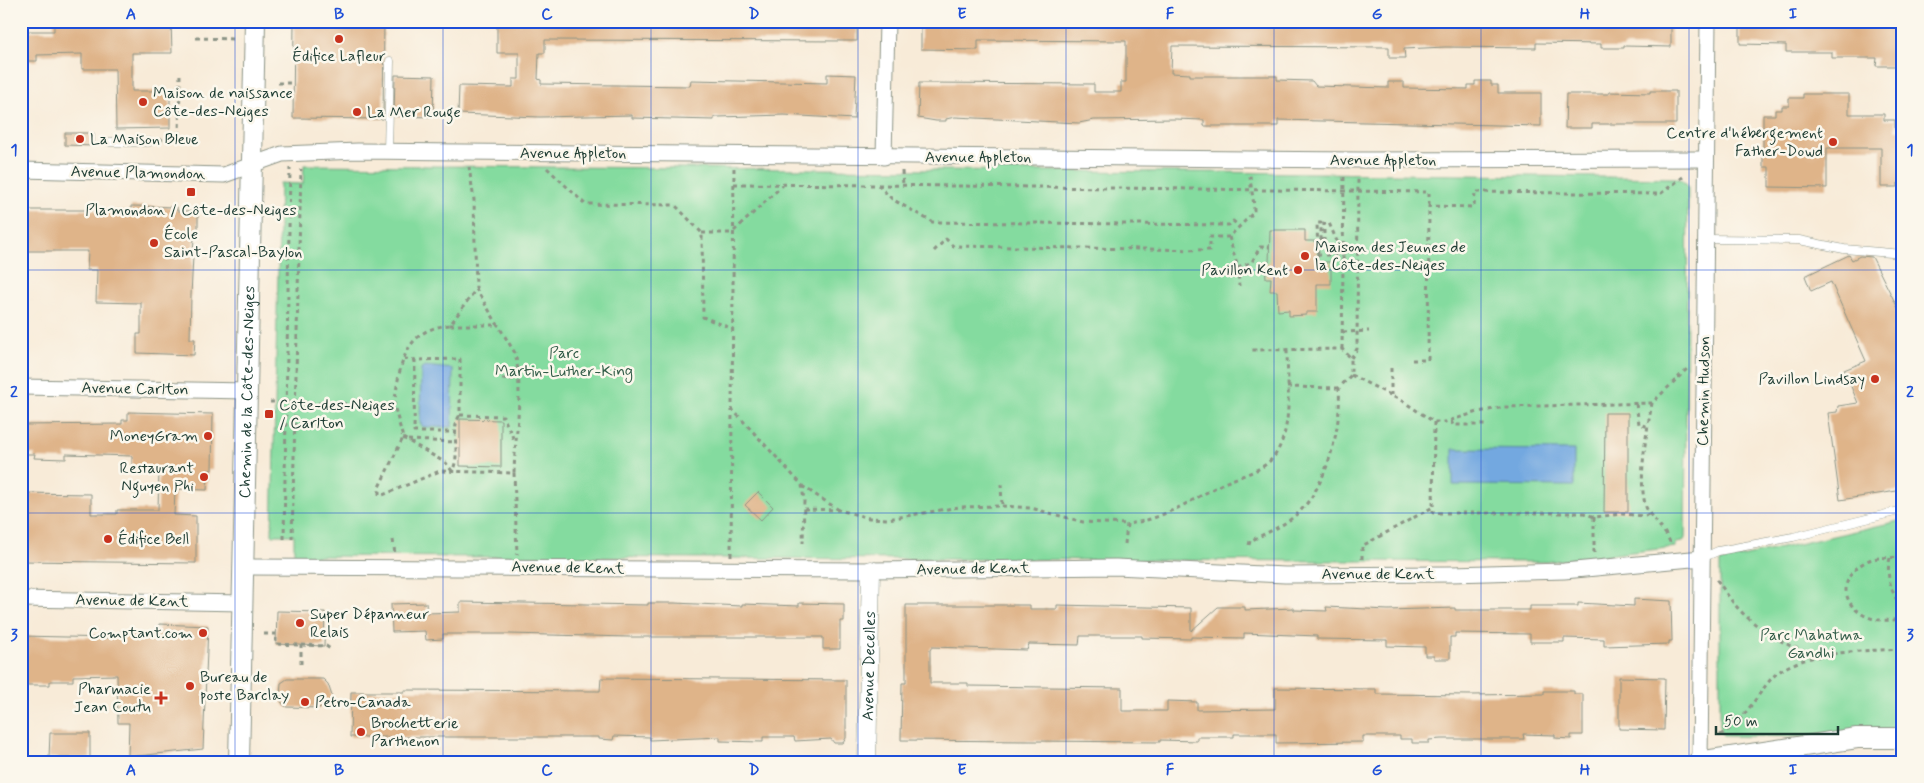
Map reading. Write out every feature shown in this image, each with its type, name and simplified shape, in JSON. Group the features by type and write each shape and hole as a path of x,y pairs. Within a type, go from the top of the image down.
{"main road":[{"name":"Chemin de la Côte-des-Neiges","path":"239,762 255,21"},
{"path":"1700,762 1857,738 1903,738"}],"street":[{"path":"884,157 887,21"},
{"name":"Chemin Hudson","path":"1700,762 1706,239 1705,159 1708,21"},
{"name":"Avenue Appleton","path":"252,165 282,154 388,152 1360,160 1705,159"},
{"name":"Avenue Plamondon","path":"21,170 224,175 252,165"},
{"name":"Avenue Carlton","path":"21,387 248,391"},
{"name":"Avenue de Kent","path":"244,567 871,570 1116,567 1285,575 1452,574 1564,571 1702,558"},
{"name":"Avenue Decelles","path":"867,762 871,570"},
{"name":"Avenue de Kent","path":"21,599 243,603"}],"lane":[{"path":"388,152 390,61"},
{"path":"110,142 152,141"},
{"path":"1706,239 1799,240 1844,249 1903,254"},
{"path":"1702,558 1718,551 1793,536 1903,510"}],"path":[{"path":"196,38 235,39"},
{"path":"152,141 179,139 180,73"},
{"path":"278,83 293,83"},
{"path":"170,112 234,114"},
{"path":"730,570 734,154"},
{"path":"470,167 474,200 476,289 515,353 518,379 519,425 515,443 514,473 517,557"},
{"path":"546,167 585,204 675,205 702,233 703,317 733,330"},
{"path":"284,539 290,168"},
{"path":"292,539 301,169"},
{"path":"902,170 904,185"},
{"path":"934,251 946,239 953,246 1210,250 1210,237 1229,237 1254,212 1254,196 1251,190 1250,172"},
{"path":"1342,350 1344,176"},
{"path":"1249,545 1250,541 1297,514 1311,496 1322,477 1338,427 1340,414 1339,388 1351,375 1351,358 1357,349 1358,176"},
{"path":"1429,206 1474,207 1475,192 1660,194 1683,176"},
{"path":"734,184 1020,188 1232,188 1344,193 1429,192 1428,360 1412,360"},
{"path":"702,233 734,232 783,184"},
{"path":"878,185 892,199 932,222 1229,225 1233,221 1240,226"},
{"path":"1318,223 1321,223 1321,245 1324,246 1324,224 1329,223 1343,255 1317,255 1318,223"},
{"path":"1229,237 1238,268 1238,286"},
{"path":"1238,268 1252,262 1260,247 1269,246"},
{"path":"450,325 476,289"},
{"path":"452,471 446,463 405,439 394,405 404,359 409,346 422,332 437,326 499,325"},
{"path":"1343,332 1369,331"},
{"path":"732,409 802,485 839,510 856,516 888,520 959,507 1002,506 1031,508 1083,522 1127,524 1143,522 1172,511 1225,483 1255,471 1271,461 1279,449 1285,431 1287,349"},
{"path":"1250,350 1342,350 1351,358"},
{"path":"404,359 460,359 460,415 457,432 457,463 452,471"},
{"path":"415,360 414,432 457,432"},
{"path":"1391,368 1391,395"},
{"path":"1671,545 1668,534 1650,513 1642,486 1652,403 1688,368"},
{"path":"1351,375 1391,395 1434,422 1451,421 1478,412 1504,407 1652,403"},
{"path":"502,379 518,379"},
{"path":"1287,387 1339,388"},
{"path":"270,402 394,405"},
{"path":"1636,404 1639,424 1649,427"},
{"path":"460,415 503,416 515,443"},
{"path":"1451,421 1453,425 1488,425"},
{"path":"1434,422 1434,513 1584,513 1594,517 1622,514 1645,516 1650,513"},
{"path":"405,439 457,442"},
{"path":"405,439 379,487 379,494 440,471 514,473"},
{"path":"1001,484 1002,506"},
{"path":"802,485 804,509 803,543"},
{"path":"1362,562 1362,546 1434,507"},
{"path":"804,509 839,510"},
{"path":"1594,517 1594,557"},
{"path":"1125,544 1127,524"},
{"path":"1903,557 1870,559 1857,567 1846,580 1844,590 1851,606 1868,617 1887,621 1903,619"},
{"path":"1890,558 1887,569 1888,581 1903,610"},
{"path":"1717,579 1735,605 1748,618 1789,645 1816,655"},
{"path":"264,634 276,634 276,644 326,646 332,650"},
{"path":"301,645 301,664"},
{"path":"1720,736 1751,708 1770,680 1781,671 1816,655 1903,648"}],"green space":[{"name":"Parc Martin-Luther-King","path":"304,165 1317,173 1677,178 1682,180 1688,188 1685,538 1683,542 1676,543 1676,547 1546,562 294,556 294,535 272,535 280,183 303,184"},
{"name":"Parc Mahatma Gandhi","path":"1903,520 1903,738 1724,736 1720,732 1720,562"}],"water":[{"path":"424,366 453,369 452,427 423,427 420,423 421,369"},
{"path":"1453,449 1574,450 1574,486 1453,485"}],"building":[{"path":"54,21 171,21 172,53 132,53 132,91 170,91 170,128 116,129 115,69 82,69 82,54 37,55 37,61 21,61 21,31 54,31"},
{"path":"294,21 384,21 383,119 293,118"},
{"path":"497,21 857,21 857,41 545,40 545,53 539,53 538,79 541,80 541,84 690,86 691,80 827,83 827,74 856,75 854,119 784,115 714,117 714,120 632,118 632,115 540,117 458,114 459,86 513,87 513,79 519,79 519,53 497,53"},
{"path":"921,21 1671,21 1671,47 1624,46 1624,48 1601,48 1601,44 1536,43 1536,48 1445,47 1404,49 1405,58 1389,58 1389,47 1172,46 1171,73 1190,74 1190,76 1277,76 1277,80 1312,81 1316,86 1388,88 1388,82 1404,82 1404,88 1468,89 1468,85 1475,85 1475,81 1491,81 1491,85 1498,85 1498,93 1541,93 1541,126 1278,120 1278,126 1204,126 1204,120 1094,120 1079,123 955,117 946,119 946,121 936,121 918,118 919,83 1094,84 1094,92 1121,92 1121,82 1126,82 1126,41 978,40 978,50 921,49"},
{"path":"1740,21 1858,21 1858,23 1903,24 1903,66 1876,66 1877,58 1832,58 1832,52 1786,52 1786,45 1740,44"},
{"path":"395,75 434,76 433,117 394,116"},
{"path":"1650,91 1676,91 1676,124 1592,124 1592,128 1565,128 1566,94 1650,93"},
{"name":"Centre d'hébergement Father-Dowd","path":"1803,94 1849,94 1849,114 1884,114 1884,120 1895,120 1895,130 1901,130 1903,135 1903,183 1898,183 1898,187 1881,187 1881,148 1827,148 1827,188 1769,187 1769,167 1763,167 1763,115 1775,115 1775,110 1782,110 1782,106 1789,106 1789,98 1803,98"},
{"name":"La Maison Bleue","path":"65,133 94,133 94,146 65,145"},
{"path":"131,206 177,207 177,211 198,211 198,237 194,237 191,295 190,339 195,339 194,355 137,353 137,334 141,334 141,303 96,302 97,270 87,270 88,251 24,251 24,210 131,210"},
{"name":"Pavillon Kent","path":"1270,230 1305,230 1305,241 1317,241 1317,262 1331,262 1331,284 1317,284 1317,312 1306,312 1306,315 1289,316 1289,310 1278,311 1277,291 1270,291 1271,278 1266,278 1265,263 1269,263"},
{"name":"Pavillon Lindsay","path":"1849,255 1852,260 1860,256 1872,257 1901,314 1903,328 1903,490 1840,500 1828,413 1837,412 1838,406 1858,403 1844,370 1866,361 1831,282 1811,291 1805,276"},
{"path":"128,412 213,414 212,470 208,470 207,490 175,489 174,515 196,516 196,563 21,561 21,493 91,494 91,514 117,514 117,510 158,510 159,469 132,468 132,456 66,454 66,459 34,458 35,454 21,454 21,425 122,424 122,420 128,420"},
{"path":"1605,413 1628,413 1628,512 1604,512"},
{"path":"460,419 501,420 501,467 460,466"},
{"path":"758,492 773,507 761,520 745,505"},
{"path":"1634,599 1671,601 1672,641 1669,641 1669,644 1604,646 1604,639 1564,638 1564,642 1530,642 1530,634 1455,633 1455,637 1450,637 1450,659 1434,659 1434,656 1425,656 1425,647 1387,646 1387,640 1317,639 1317,636 1244,633 1244,638 1191,637 1191,639 1142,638 1142,636 1080,636 1079,645 1029,644 1027,650 932,647 930,650 930,683 968,683 968,686 1122,688 1122,711 1167,711 1167,701 1197,702 1197,710 1275,709 1275,688 1376,689 1376,694 1471,695 1544,694 1544,691 1574,691 1574,694 1583,694 1583,735 1571,735 1571,739 1555,738 1555,735 1523,734 1524,739 1441,739 1429,740 1429,743 1412,743 1412,739 1400,739 1400,736 1363,736 1363,742 1276,743 1276,734 1234,734 1234,737 1197,737 1197,741 1160,740 1160,742 901,740 902,683 906,683 906,605 1030,605 1030,609 1057,609 1057,605 1191,608 1191,631 1218,607 1245,607 1245,610 1294,608 1294,610 1327,611 1326,607 1388,610 1455,608 1455,610 1530,610 1530,606 1578,606 1578,603 1634,606"},
{"path":"460,602 648,605 648,603 674,603 742,606 742,604 799,606 799,603 844,604 844,621 840,621 840,649 823,649 823,637 629,637 443,634 443,639 426,640 425,631 392,632 391,604 426,603 427,613 460,612"},
{"name":"Super Dépanneur Relais","path":"277,611 325,612 324,646 276,644"},
{"path":"159,624 208,626 203,749 128,757 129,723 118,723 117,675 73,676 73,681 50,681 50,685 21,685 21,636 111,638 111,635 120,635 120,631 134,632 134,635 158,635"},
{"path":"1619,677 1665,678 1664,730 1619,729"},
{"path":"601,678 846,680 846,738 843,743 834,743 831,739 795,741 794,737 763,737 763,742 720,741 720,737 650,740 650,737 614,736 613,740 599,739 599,737 350,737 351,692 404,692 404,690 600,691"},
{"path":"287,679 323,679 328,684 333,699 319,708 286,707 280,697 281,683"},
{"path":"50,733 90,733 90,758 49,758"}],"place":[{"name":"Édifice Lafleur","path":"339,39"},
{"name":"Maison de naissance Côte-des-Neiges","path":"143,102"},
{"name":"La Mer Rouge","path":"357,112"},
{"name":"La Maison Bleue","path":"80,139"},
{"name":"Centre d'hébergement Father-Dowd","path":"1833,142"},
{"name":"Plamondon / Côte-des-Neiges","path":"191,192"},
{"name":"École Saint-Pascal-Baylon","path":"154,243"},
{"name":"Maison des Jeunes de la Côte-des-Neiges","path":"1305,256"},
{"name":"Pavillon Kent","path":"1298,270"},
{"name":"Pavillon Lindsay","path":"1875,379"},
{"name":"Côte-des-Neiges / Carlton","path":"269,414"},
{"name":"MoneyGram","path":"208,436"},
{"name":"Restaurant Nguyen Phi","path":"204,477"},
{"name":"Édifice Bell","path":"108,539"},
{"name":"Super Dépanneur Relais","path":"300,623"},
{"name":"Comptant.com","path":"203,633"},
{"name":"Bureau de poste Barclay","path":"190,686"},
{"name":"Pharmacie Jean Coutu","path":"161,698"},
{"name":"Petro-Canada","path":"305,702"},
{"name":"Brochetterie Parthenon","path":"361,732"}]}
